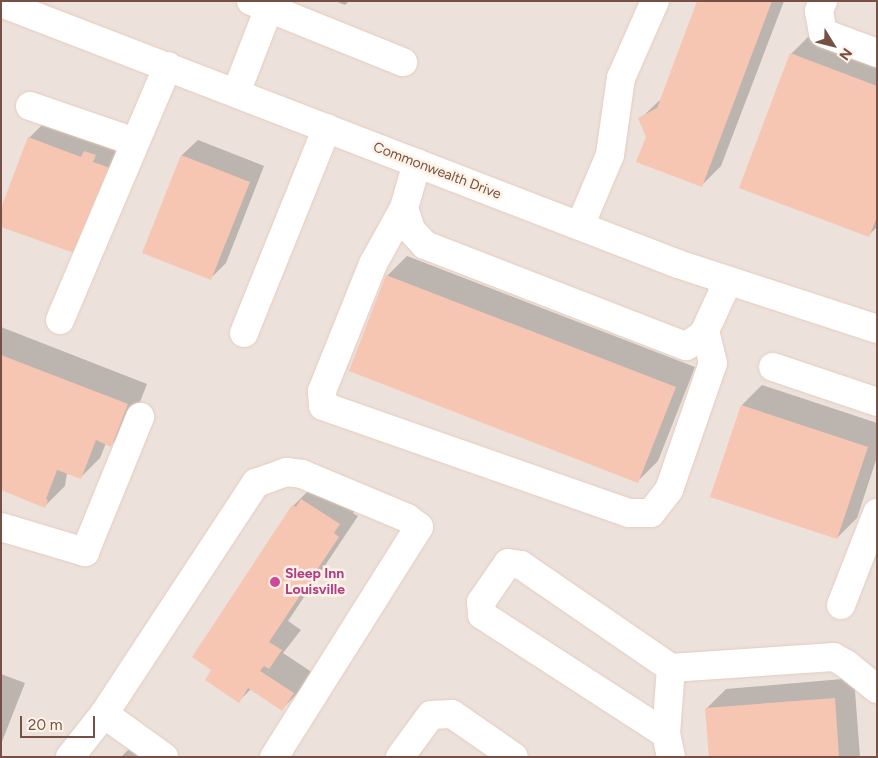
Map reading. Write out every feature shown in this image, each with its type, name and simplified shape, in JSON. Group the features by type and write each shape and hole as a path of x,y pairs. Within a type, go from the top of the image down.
{"street":[{"path":"580,226 610,155 621,78 655,1"},
{"path":"823,1 819,11 823,33 877,53"},
{"name":"Commonwealth Drive","path":"1,3 42,9 168,66 580,226 728,281 877,329"},
{"path":"236,93 260,5 403,62"},
{"path":"60,320 168,66"},
{"path":"30,106 135,142"},
{"path":"244,333 327,128"},
{"path":"417,163 404,208 373,264 322,390 323,406 629,513 651,513 669,490 713,363 705,331"},
{"path":"404,208 411,230 426,245 686,346 695,342 705,331 728,281"},
{"path":"773,367 877,402"},
{"path":"1,528 85,552 140,417"},
{"path":"70,757 104,714 256,483 286,472 302,474 407,518 419,527 274,757"},
{"path":"841,604 866,570 877,513"},
{"path":"668,745 482,615 481,602 508,563 522,565 671,668 834,658 846,664 877,689"},
{"path":"668,745 671,668"},
{"path":"104,714 164,757"},
{"path":"400,757 431,715 452,714 514,757"}],"shaded area":[{"path":"1,1 877,1 877,757 1,757"}],"building":[{"path":"697,1 772,1 702,187 636,162 646,137 638,118 657,108"},
{"path":"790,53 877,86 877,217 869,237 739,188"},
{"path":"28,137 81,157 84,151 96,155 93,162 110,168 77,254 1,227 1,208"},
{"path":"181,155 250,182 211,280 142,253"},
{"path":"386,275 676,387 638,483 349,371"},
{"path":"1,355 128,404 111,447 96,440 81,479 57,470 46,499 48,500 45,508 1,490"},
{"path":"741,405 868,447 837,539 710,497"},
{"name":"Sleep Inn Louisville","path":"301,499 340,524 334,533 339,537 269,642 282,650 269,669 264,666 260,671 294,693 282,711 248,688 239,703 205,680 211,670 192,657 292,505 296,507"},
{"path":"835,698 839,757 709,757 705,708"}],"place":[{"name":"Sleep Inn Louisville","path":"275,582"}]}
